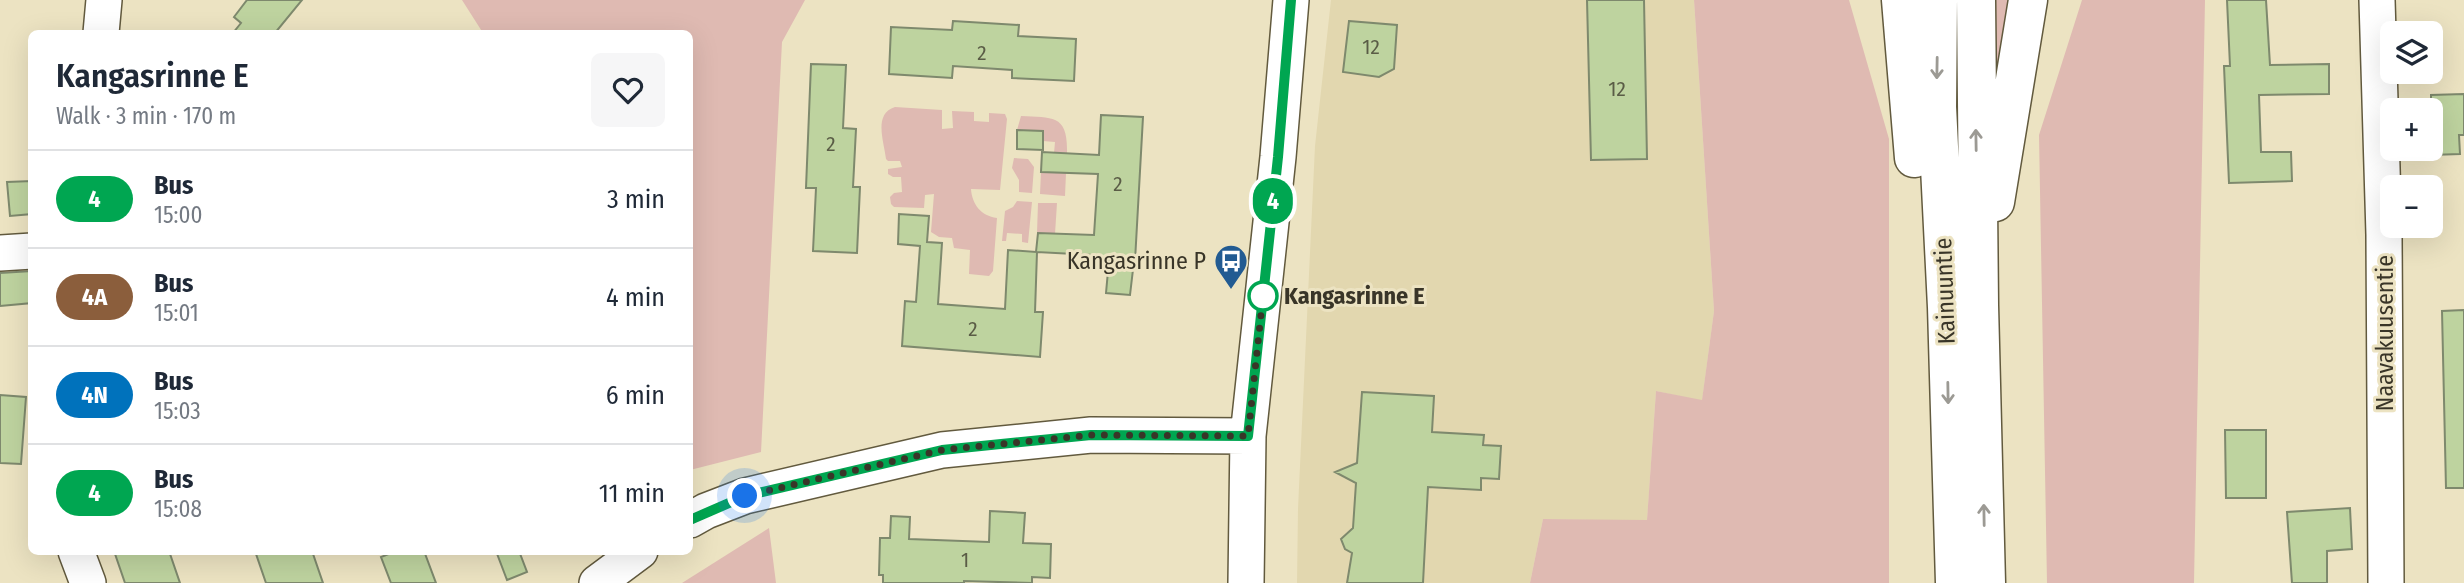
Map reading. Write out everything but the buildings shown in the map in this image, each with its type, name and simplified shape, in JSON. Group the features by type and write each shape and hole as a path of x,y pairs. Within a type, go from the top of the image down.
{"highway":[{"path":"1901,0 1913,155 1963,306"},
{"name":"Kainuuntie","path":"1938,0 1937,107 1963,306 1986,583"},
{"name":"Kainuuntie","path":"1955,583 1976,0"},
{"path":"1963,306 2028,0"}],"street":[{"path":"102,30 104,0"},
{"path":"1246,583 1248,436 1278,157 1291,0"},
{"name":"Naavakuusentie","path":"2377,0 2384,235 2386,583"},
{"path":"0,253 28,251"},
{"path":"693,518 745,496 942,450 1091,435 1248,436"},
{"path":"78,555 88,583"},
{"path":"597,583 635,555"}],"shaded area":[{"path":"462,0 805,0 782,42 761,452 693,469 693,30 481,30"},
{"path":"1331,0 1694,0 1714,311 1702,401 1656,391 1647,521 1543,519 1530,583 1297,583 1315,146"},
{"path":"1694,0 1849,0 1889,139 1889,583 1530,583 1543,519 1647,520 1656,391 1702,400 1714,311"},
{"path":"1996,0 2019,0 1996,108"},
{"path":"2082,0 2205,0 2194,583 2047,583 2039,135"},
{"path":"895,107 942,110 942,129 953,128 952,111 974,112 974,121 989,122 989,113 1005,114 1007,119 1000,190 971,189 978,208 986,215 997,218 993,271 989,276 969,274 970,250 954,248 952,238 939,237 931,232 934,194 925,195 924,208 894,207 891,204 890,197 894,193 902,192 901,177 888,174 888,169 902,167 900,161 886,159 882,122 888,111"},
{"path":"1021,116 1050,118 1061,125 1067,140 1067,153 1054,153 1055,142 1043,141 1043,131 1017,130"},
{"path":"1014,158 1028,159 1034,167 1032,193 1019,192 1019,180 1012,168"},
{"path":"1041,172 1066,173 1065,196 1040,194"},
{"path":"1017,201 1032,202 1028,243 1022,242 1022,234 1007,233 1006,241 1002,241 1005,211"},
{"path":"1038,203 1057,203 1055,234 1037,233"},
{"path":"769,528 776,583 682,583"}],"bus line":[{"name":"4","path":"693,518 745,496 942,450 1091,435 1248,436 1278,157 1291,0"}],"place":[{"name":"Kangasrinne P","path":"1231,291"},
{"name":"Kangasrinne E","path":"1263,296"}],"route":[{"path":"745,496 942,450 1091,435 1248,436 1263,296"}]}
